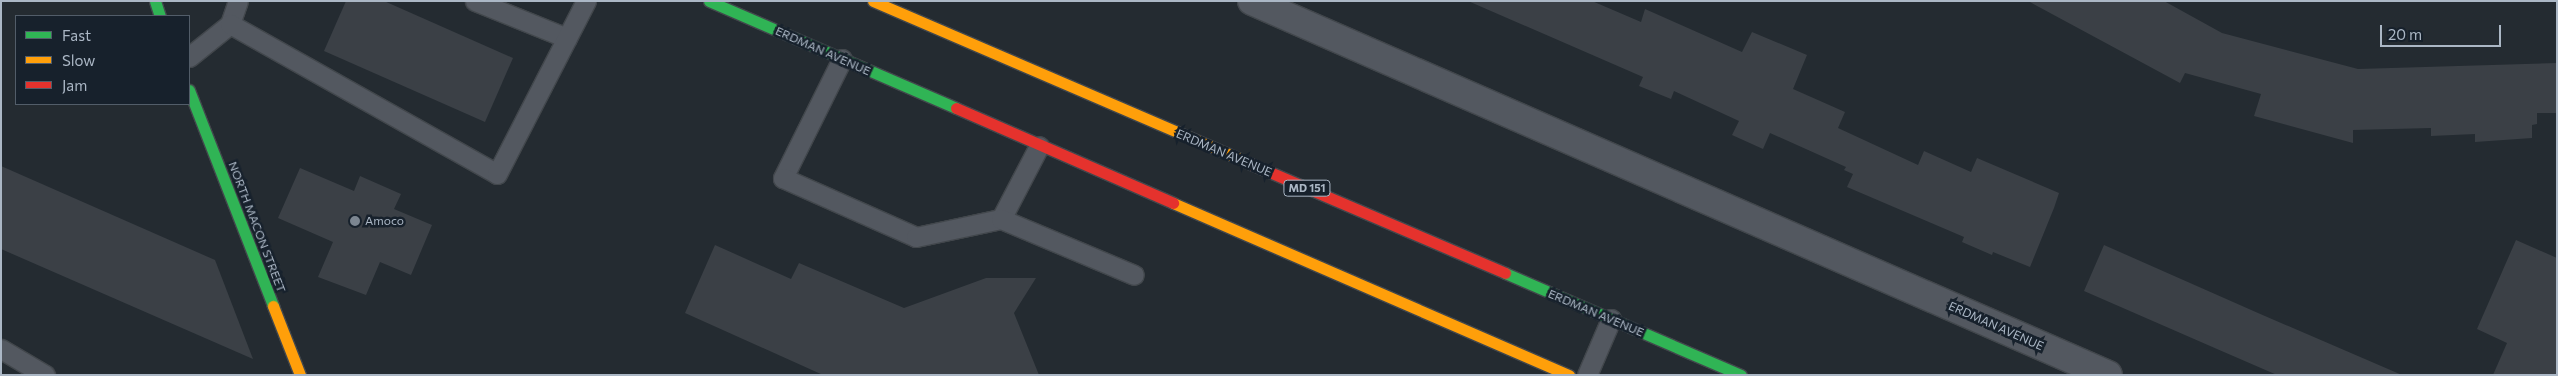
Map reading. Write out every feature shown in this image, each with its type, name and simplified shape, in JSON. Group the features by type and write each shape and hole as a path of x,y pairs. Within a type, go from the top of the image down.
{"main road":[{"path":"155,1 160,15"},
{"name":"ERDMAN AVENUE","path":"709,1 1569,375"},
{"name":"ERDMAN AVENUE","path":"873,1 1740,375"},
{"name":"NORTH MACON STREET","path":"190,93 300,375"}],"street":[{"name":"ERDMAN AVENUE","path":"1252,1 2108,375"}],"lane":[{"path":"190,56 230,24 238,1"},
{"path":"475,1 567,38"},
{"path":"230,24 497,174 586,1"},
{"path":"842,60 783,178 916,237 1001,219 1134,275"},
{"path":"1001,219 1039,146"},
{"path":"1587,375 1611,319"},
{"path":"1,349 45,375"}],"building":[{"path":"346,1 384,1 513,58 485,122 324,51"},
{"path":"1468,1 1592,1 1641,22 1645,9 1742,52 1752,32 1807,55 1793,89 1845,112 1838,128 1918,165 1924,151 1971,172 1977,158 2059,193 2030,267 1993,252 1992,255 1962,242 1964,237 1847,187 1853,174 1844,170 1846,167 1770,133 1763,149 1732,135 1739,121 1674,91 1671,99 1639,86 1643,77"},
{"path":"2028,1 2164,1 2222,33 2358,69 2557,63 2557,113 2537,113 2537,124 2532,125 2532,138 2475,142 2475,134 2431,136 2431,128 2353,130 2353,143 2254,116 2261,94 2185,73 2180,83"},
{"path":"1,166 215,260 253,359 1,249"},
{"name":"Amoco","path":"300,168 354,191 360,176 401,194 394,209 432,225 411,275 380,262 366,295 318,277 333,242 278,218"},
{"path":"2516,240 2557,258 2557,375 2493,375 2507,343 2477,329"},
{"path":"715,245 791,279 799,263 904,308 986,278 1036,278 1014,313 1039,375 823,375 685,313"},
{"path":"2104,245 2402,375 2277,375 2084,291"}],"traffic: fast":[{"path":"155,1 160,15"},
{"path":"709,1 956,108"},
{"path":"190,93 273,306"},
{"path":"1505,273 1741,375"}],"traffic: slow":[{"path":"873,1 1244,161"},
{"path":"1173,203 1569,375"},
{"path":"273,306 300,375"}],"traffic: jam":[{"path":"956,108 1173,203"},
{"path":"1244,161 1505,273"}],"place":[{"name":"Amoco","path":"355,221"}]}
